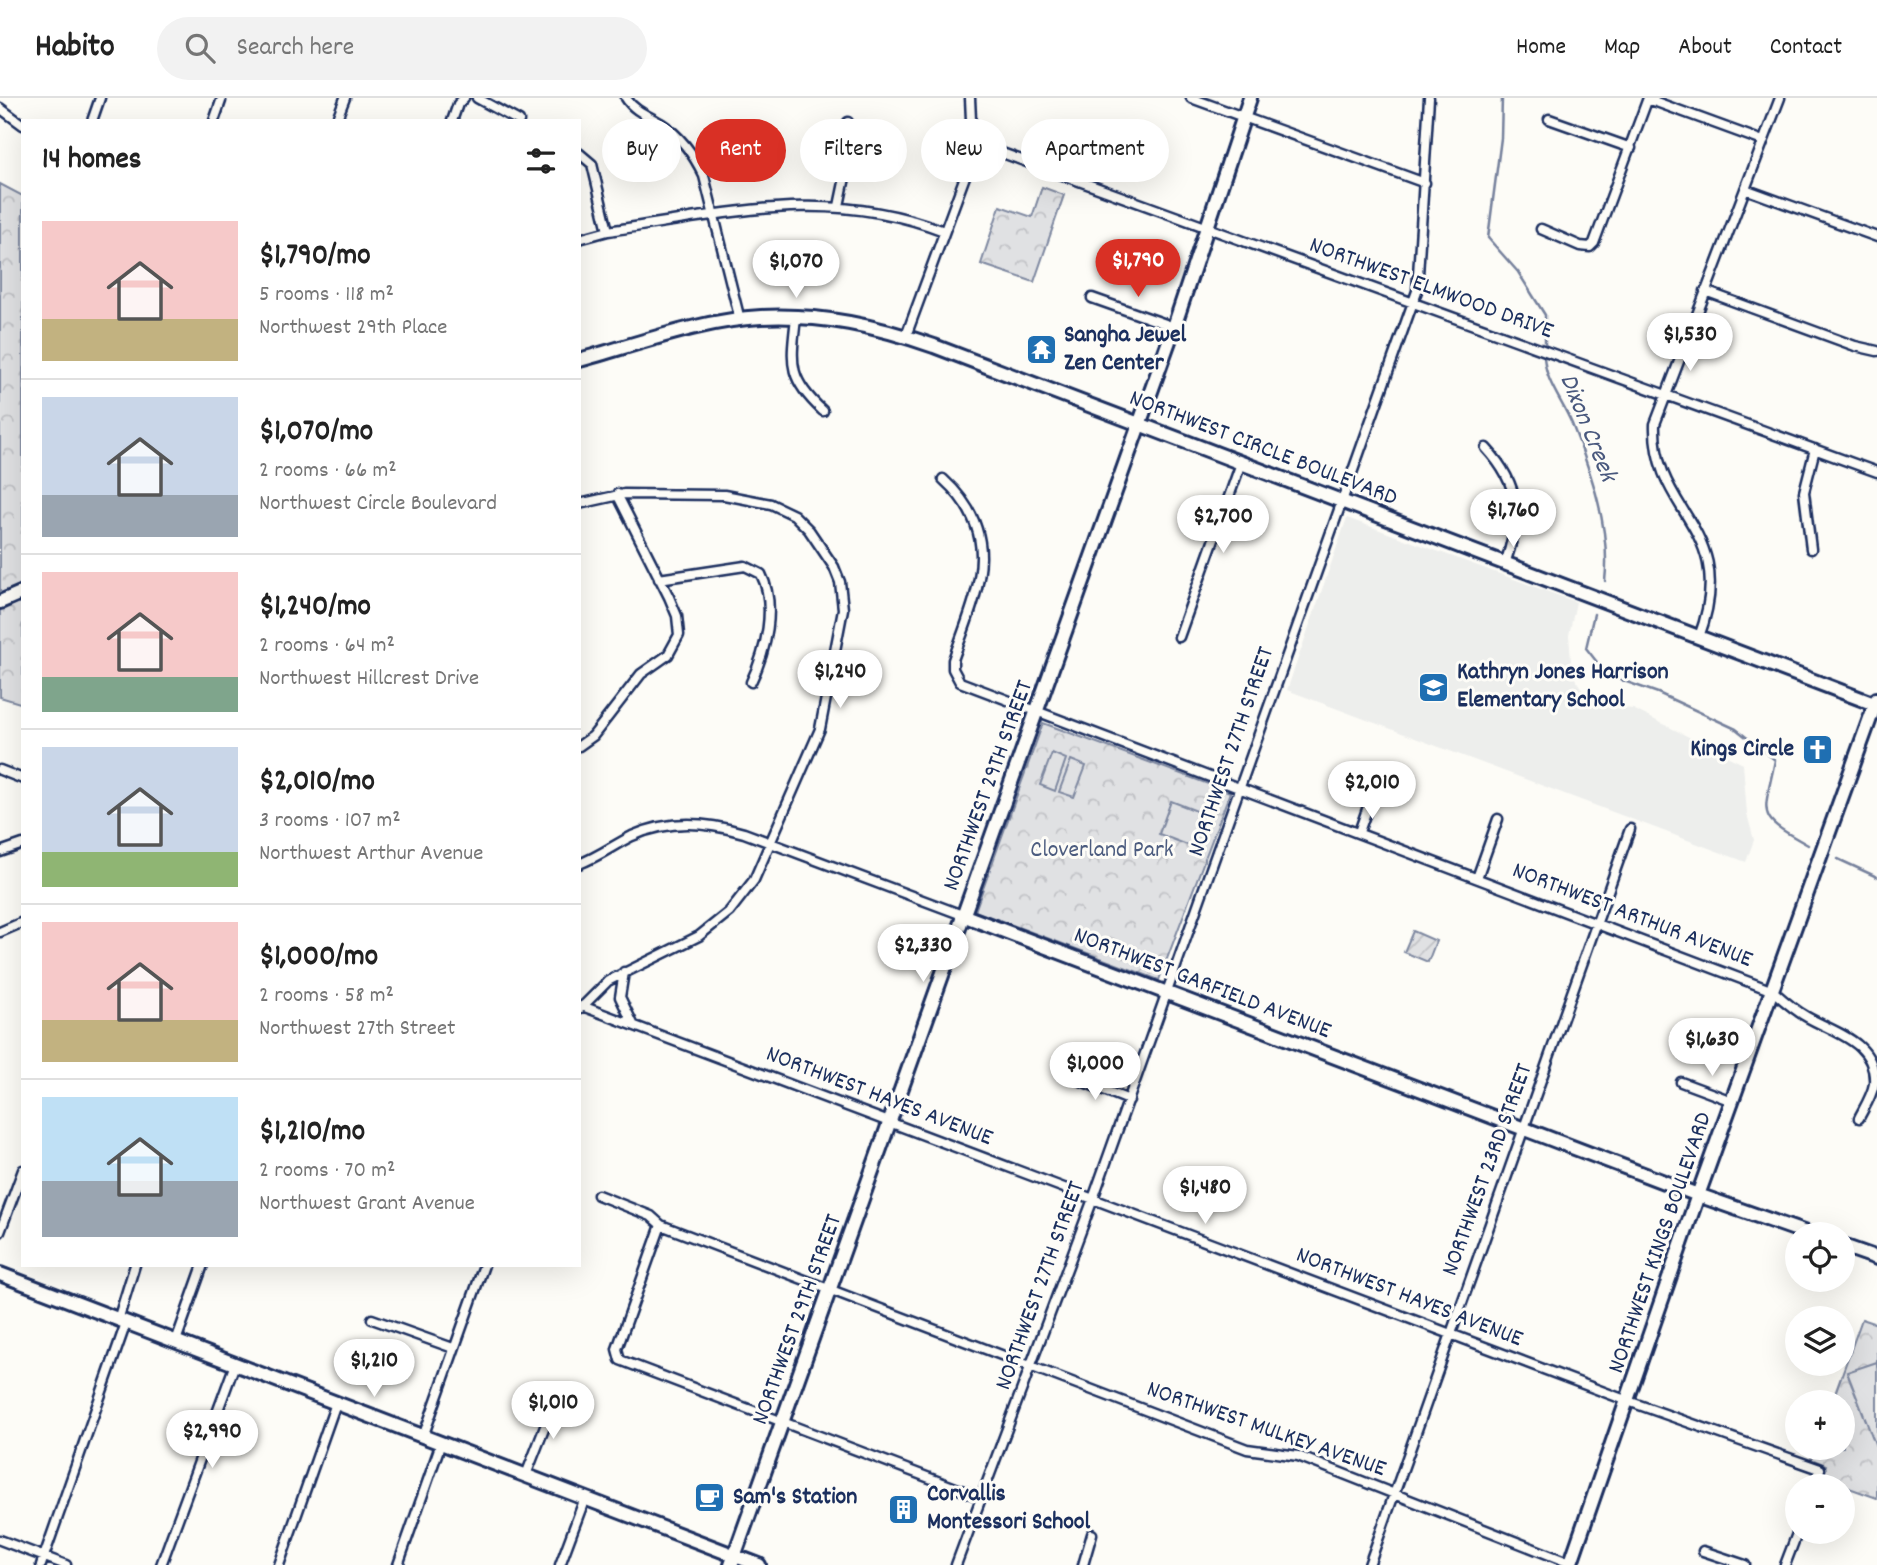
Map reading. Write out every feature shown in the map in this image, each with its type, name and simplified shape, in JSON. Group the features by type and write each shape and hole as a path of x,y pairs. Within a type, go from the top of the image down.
{"street":[{"path":"93,119 100,98"},
{"path":"337,119 345,98"},
{"path":"453,119 458,104 464,98"},
{"path":"477,98 515,119"},
{"path":"626,98 684,143 704,176 717,215 740,320"},
{"path":"970,98 971,119"},
{"path":"1191,98 1425,183"},
{"name":"NORTHWEST 29TH STREET","path":"736,1562 1140,424 1250,98"},
{"name":"NORTHWEST 27TH STREET","path":"956,1565 1032,1367 1129,1100 1413,303 1420,260 1429,98"},
{"path":"1699,637 1711,601 1711,569 1697,532 1658,459 1655,424 1780,98"},
{"path":"1541,229 1580,246 1590,247 1594,243 1648,99 1763,141"},
{"path":"215,119 221,101"},
{"path":"0,108 21,124"},
{"path":"1549,119 1631,148"},
{"path":"581,155 592,164 608,231"},
{"name":"NORTHWEST ELMWOOD DRIVE","path":"1007,155 1877,472"},
{"path":"839,206 844,182"},
{"path":"906,336 963,182"},
{"path":"1745,189 1877,237"},
{"path":"581,238 608,231 777,207 839,206 892,214 944,232"},
{"path":"1705,291 1855,346 1877,351"},
{"path":"1092,298 1174,327"},
{"path":"796,317 794,371 800,388 823,411"},
{"name":"NORTHWEST CIRCLE BOULEVARD","path":"581,360 740,320 796,317 852,322 906,336 1876,702"},
{"path":"1486,448 1508,478 1517,507 1516,532 1505,564"},
{"path":"1811,549 1804,492 1815,449"},
{"path":"1179,637 1241,463"},
{"name":"NORTHWEST ARTHUR AVENUE","path":"943,479 965,503 974,520 981,546 978,589 953,660 955,676 965,684 1773,991 1805,1016 1856,1041 1866,1051 1873,1066 1874,1082 1859,1118"},
{"path":"581,503 617,494 724,495 771,504 802,522 834,567 840,582 844,609 820,729 754,880 718,922 687,944 624,972 597,989 581,1008"},
{"path":"581,745 593,736 641,674 668,655 677,642 677,616 617,494"},
{"path":"659,579 745,566 761,574 767,599 767,632 751,682"},
{"path":"0,602 21,593"},
{"name":"NORTHWEST KINGS BOULEVARD","path":"1570,1564 1698,1195 1876,702"},
{"path":"0,770 21,778"},
{"path":"1359,832 1379,775"},
{"name":"NORTHWEST ARTHUR AVENUE","path":"1478,878 1498,819"},
{"name":"NORTHWEST GARFIELD AVENUE","path":"581,863 630,838 672,825 717,825 1785,1226"},
{"name":"NORTHWEST 23RD STREET","path":"1369,1565 1630,829"},
{"path":"0,852 21,845"},
{"path":"0,932 21,923"},
{"path":"624,972 620,997 634,1024"},
{"name":"NORTHWEST HAYES AVENUE","path":"581,1008 634,1024 1628,1401 1820,1469 1819,1474"},
{"path":"1071,1077 1129,1100"},
{"path":"1681,1082 1732,1101"},
{"path":"0,1232 21,1175"},
{"name":"NORTHWEST MULKEY AVENUE","path":"598,1195 650,1216 660,1225 1247,1449 1298,1456 1570,1564"},
{"path":"660,1225 617,1356 982,1498"},
{"path":"1855,1250 1877,1258"},
{"path":"42,1561 122,1321 135,1267"},
{"path":"176,1341 202,1267"},
{"path":"423,1437 483,1267"},
{"path":"0,1274 586,1498 736,1562 759,1565"},
{"path":"372,1319 453,1348"},
{"path":"161,1565 235,1364"},
{"path":"526,1475 557,1396"},
{"path":"279,1565 336,1403"},
{"path":"398,1565 440,1443"},
{"path":"560,1565 586,1498"},
{"path":"1083,1565 1092,1534"},
{"path":"0,1540 42,1561 66,1565"},
{"path":"1785,1565 1793,1544"},
{"path":"1703,1551 1745,1565"}],"shaded area":[{"name":"Kathryn Jones Harrison Elementary School","path":"1347,518 1576,602 1569,635 1572,674 1585,694 1603,706 1633,709 1743,764 1747,814 1754,840 1746,862 1287,690"}],"green space":[{"path":"0,184 21,195 21,703 0,697"},
{"path":"1042,187 1064,195 1034,282 981,264 1000,206 1032,217"},
{"name":"Cloverland Park","path":"1043,723 1230,792 1159,980 975,911"},
{"path":"1052,753 1066,759 1055,791 1040,785"},
{"path":"1071,760 1086,766 1074,797 1059,792"},
{"path":"1171,801 1202,813 1190,846 1159,834"},
{"path":"1413,931 1436,941 1428,962 1404,952"},
{"path":"1862,1319 1877,1324 1877,1498 1855,1490 1855,1474 1823,1474 1826,1465 1814,1460 1855,1460 1855,1390 1836,1390 1841,1376 1855,1376 1855,1338"},
{"path":"1877,1362 1877,1449 1849,1376 1855,1376 1855,1369"}],"waterway":[{"name":"Dixon Creek","path":"1502,98 1501,138 1488,238 1518,272 1545,315 1545,348"},
{"name":"Dixon Creek","path":"1544,354 1547,373 1572,424 1598,501 1605,541 1605,581"},
{"name":"Dixon Creek","path":"1594,614 1586,648 1607,675 1658,693 1736,729 1775,760 1766,804 1767,813 1779,827 1808,845"},
{"name":"Dixon Creek","path":"1838,859 1877,877"}],"place":[{"name":"Sangha Jewel Zen Center","path":"1041,350"},
{"name":"Kathryn Jones Harrison Elementary School","path":"1434,687"},
{"name":"Kings Circle","path":"1817,750"},
{"name":"Sam's Station","path":"710,1498"},
{"name":"Corvallis Montessori School","path":"904,1509"}]}
